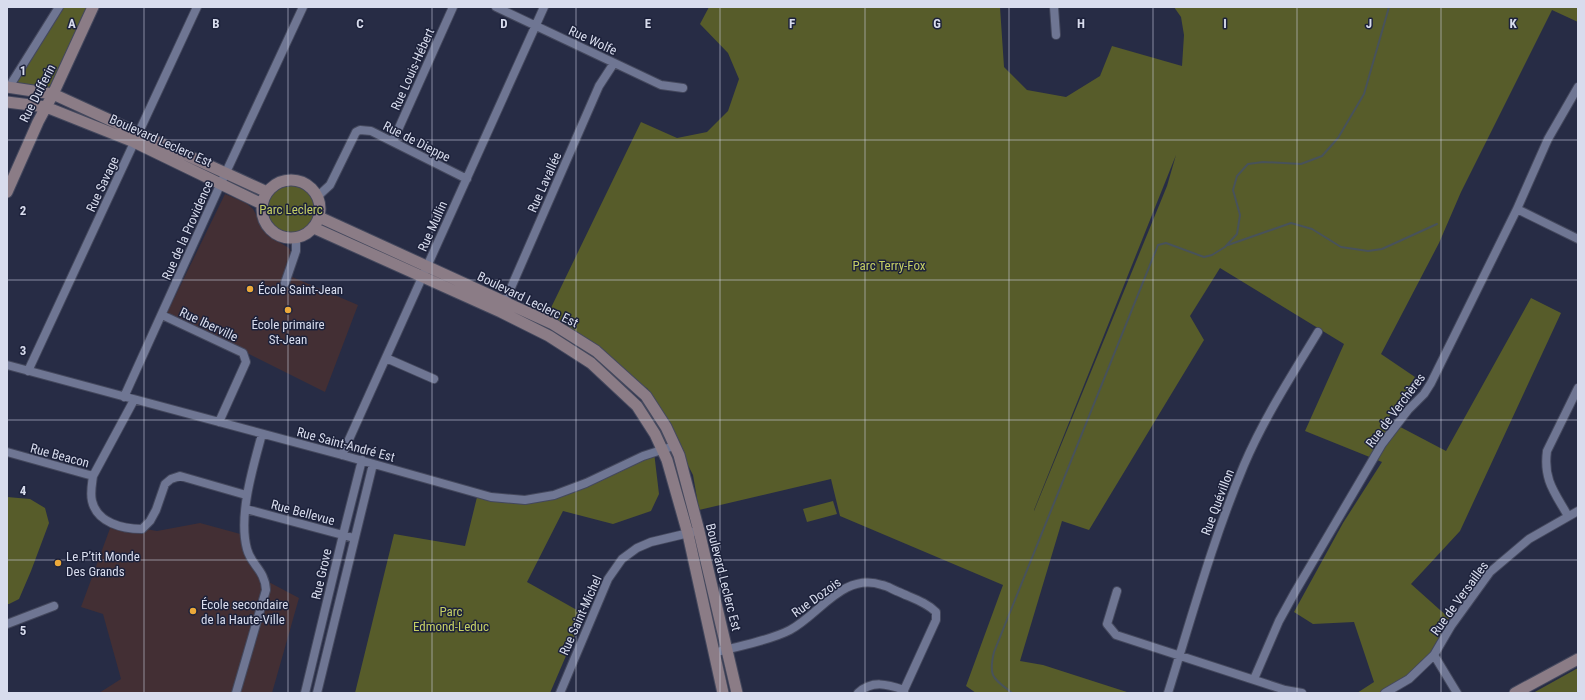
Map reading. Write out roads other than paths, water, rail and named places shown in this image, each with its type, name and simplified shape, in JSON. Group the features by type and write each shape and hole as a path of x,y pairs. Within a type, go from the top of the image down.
{"street":[{"path":"8,87 59,7"},
{"name":"Rue Dufferin","path":"7,192 38,122 54,94 94,7"},
{"name":"Rue Savage","path":"28,371 197,7"},
{"name":"Rue de la Providence","path":"124,397 303,7"},
{"name":"Rue Louis-Hébert","path":"393,141 453,7"},
{"name":"Rue Wolfe","path":"496,7 660,85 683,88"},
{"name":"Rue Mullin","path":"342,455 544,7"},
{"path":"1054,7 1056,35"},
{"name":"Rue Lavallée","path":"501,312 599,86 614,63"},
{"name":"Boulevard Leclerc Est","path":"8,87 54,94 136,137 224,178 267,192"},
{"name":"Rue de Verchères","path":"1254,679 1280,621 1295,592 1382,444 1408,410 1424,394 1432,383 1548,139 1578,87"},
{"name":"Boulevard Leclerc Est","path":"7,102 46,107 136,137"},
{"name":"Rue de Dieppe","path":"318,196 330,185 356,132 360,130 371,131 393,141 467,179"},
{"name":"Boulevard Leclerc Est","path":"224,178 262,204"},
{"path":"298,180 309,186 318,196 320,203 319,217 314,228 308,233 296,238 285,238 272,231 264,219 262,204 267,192 278,183 298,180"},
{"path":"1516,209 1578,239"},
{"name":"Boulevard Leclerc Est","path":"319,217 506,301 553,324 596,351 646,396 666,427 678,455 714,653 723,693"},
{"name":"Boulevard Leclerc Est","path":"314,228 501,312 549,336 591,362 637,406 655,434 667,460 693,532 727,649 737,693"},
{"path":"285,283 296,251 296,238"},
{"name":"Rue Iberville","path":"162,315 243,353 246,362 219,422"},
{"path":"549,336 553,324"},
{"name":"Rue Quévillon","path":"1168,693 1221,523 1245,464 1270,411 1318,332"},
{"path":"386,358 434,379"},
{"name":"Rue Saint-André Est","path":"7,365 362,460 491,497 525,500 554,495 580,486 643,456 674,446"},
{"path":"1568,516 1550,484 1546,472 1546,462 1547,451 1578,388"},
{"name":"Rue Beacon","path":"7,452 93,476 134,400"},
{"path":"236,693 266,590 265,580 247,550 244,535 246,495 262,434"},
{"name":"Rue Grove","path":"305,693 342,535 362,460"},
{"name":"Rue Grove","path":"317,693 373,464"},
{"path":"93,476 92,501 99,515 112,523 132,529 142,529 150,521 165,484 176,477 180,476 193,479 246,495"},
{"name":"Rue Bellevue","path":"246,509 354,538"},
{"name":"Rue de Versailles","path":"1386,693 1409,679 1434,655 1451,626 1490,572 1529,538 1578,511"},
{"name":"Rue Saint-Michel","path":"560,693 608,579 622,559 637,548 651,542 693,532"},
{"name":"Rue Dozois","path":"714,653 780,634 791,629 842,589 858,583 882,584 929,605 936,612 936,620 904,692"},
{"path":"1117,591 1107,624 1116,635 1285,690 1302,693"},
{"path":"7,624 54,606"},
{"path":"1434,655 1457,693"},
{"path":"1515,693 1578,659"},
{"path":"858,693 874,684 888,684 904,692"}],"waterway":[{"path":"1012,693 996,680 992,672 994,652 1158,245 1166,243 1204,257 1212,255 1225,247 1237,234 1240,215 1233,190 1237,176 1248,164 1263,162 1301,164 1322,156 1338,138 1364,94 1389,7"},
{"path":"1228,245 1291,223 1312,229 1341,247 1368,251 1382,249 1437,224"}],"place":[{"name":"École Saint-Jean","path":"250,289"},
{"name":"École primaire St-Jean","path":"288,310"},
{"name":"Le P’tit Monde Des Grands","path":"58,563"},
{"name":"École secondaire de la Haute-Ville","path":"193,611"}],"park label":[{"name":"Parc Leclerc","path":"291,209"},
{"name":"Parc Terry-Fox","path":"889,265"},
{"name":"Parc Edmond-Leduc","path":"451,618"}]}
